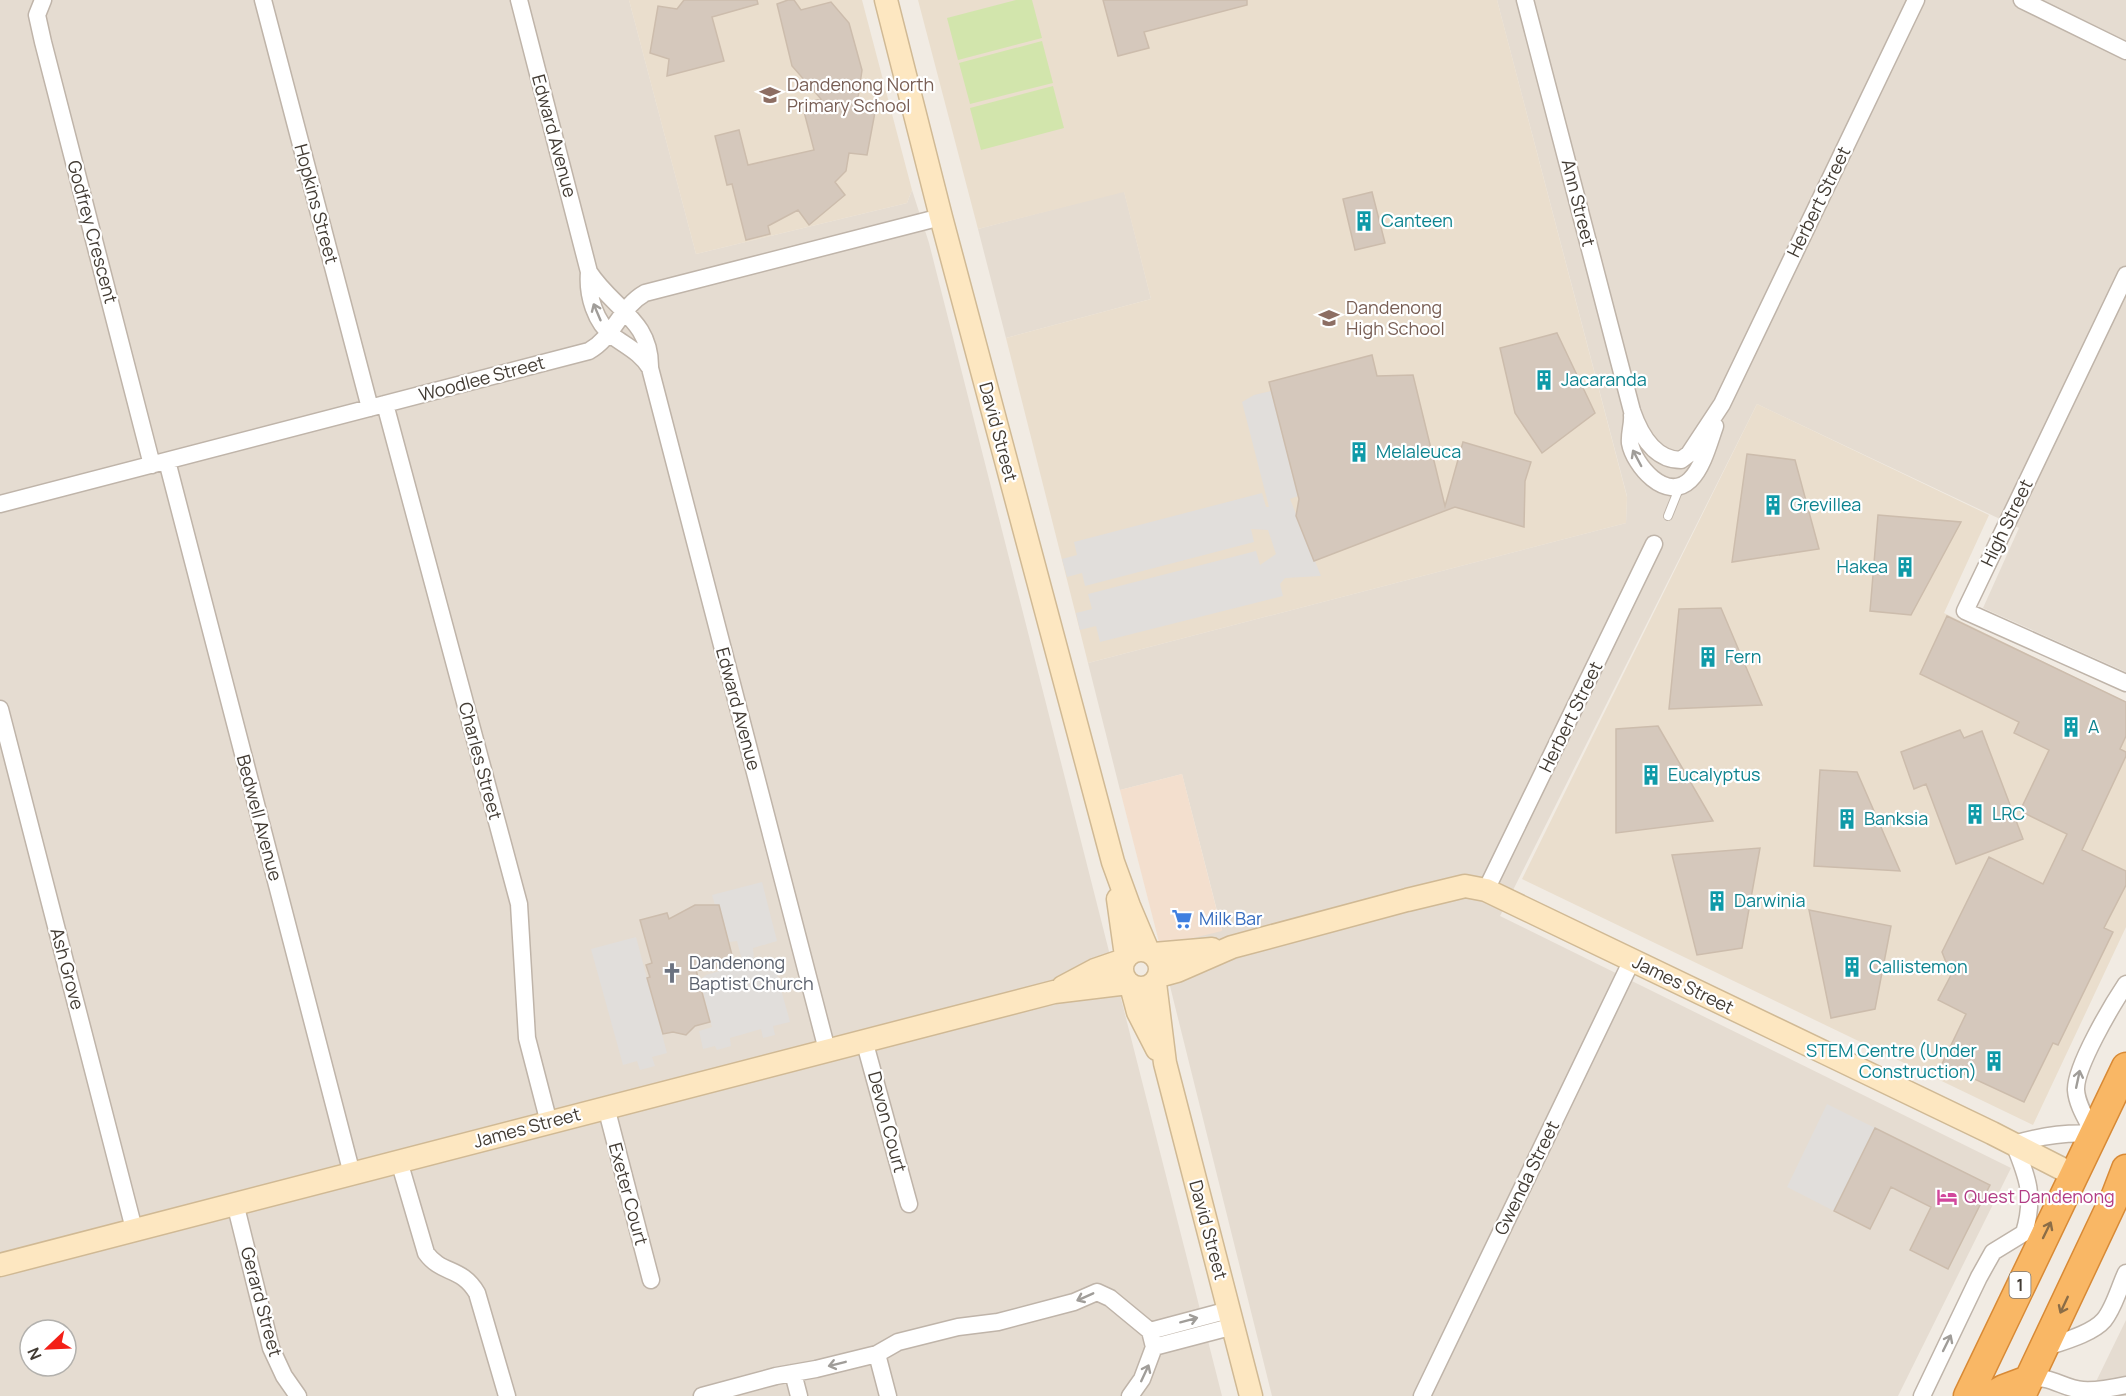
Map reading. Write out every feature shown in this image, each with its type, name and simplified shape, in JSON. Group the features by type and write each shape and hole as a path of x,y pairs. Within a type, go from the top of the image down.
{"highway":[{"name":"1","path":"1968,1396 2126,1067"},
{"path":"1992,1396 2004,1389 2025,1388 2116,1195 2126,1169"},
{"name":"James Street","path":"2074,1175 2116,1195"}],"street":[{"name":"Godfrey Crescent","path":"43,0 37,15 43,42 160,463"},
{"name":"Hopkins Street","path":"262,0 378,406"},
{"name":"Edward Avenue","path":"519,0 589,272 589,285 594,307 610,333 638,353 650,368"},
{"name":"David Street","path":"886,0 941,217 1113,862 1129,906 1151,952"},
{"name":"Ann Street","path":"1525,0 1630,405 1632,417 1630,441 1641,466 1650,477 1669,486 1680,485"},
{"name":"Herbert Street","path":"1680,485 1690,480 1700,465 1722,404 1916,0"},
{"path":"2022,0 2126,51"},
{"name":"Woodlee Street","path":"0,504 590,351 610,333 637,297 645,293 941,217"},
{"name":"Edward Avenue","path":"589,272 606,294 640,329 648,343 650,368 827,1050"},
{"name":"High Street","path":"2126,275 1965,611 2126,683"},
{"name":"Herbert Street","path":"1681,460 1689,454 1722,404"},
{"name":"Ann Street","path":"1630,405 1638,425 1654,450 1665,457 1681,460"},
{"name":"Charles Street","path":"378,406 519,904 527,1038 549,1123"},
{"path":"1680,485 1681,460"},
{"name":"Bedwell Avenue","path":"160,463 351,1174"},
{"name":"Herbert Street","path":"1486,890 1654,544"},
{"name":"Ash Grove","path":"0,710 134,1229"},
{"name":"David Street","path":"1113,862 1125,958"},
{"name":"James Street","path":"1157,980 1232,947 1465,886 1486,890 2074,1175"},
{"name":"James Street","path":"1151,952 1232,947"},
{"path":"1136,950 1151,952 1160,964 1157,980 1143,988 1130,984 1122,972 1125,958 1136,950"},
{"name":"James Street","path":"1054,992 1095,970 1125,958"},
{"name":"Gwenda Street","path":"1422,1396 1632,960"},
{"name":"David Street","path":"1157,980 1165,1063 1251,1396"},
{"name":"David Street","path":"1130,984 1138,1012 1165,1063"},
{"name":"James Street","path":"0,1265 1054,992 1130,984"},
{"path":"2094,1134 2080,1107 2076,1091 2078,1074 2110,1008 2126,984"},
{"name":"Devon Court","path":"864,1040 909,1204"},
{"name":"Exeter Court","path":"606,1107 651,1280"},
{"path":"2018,1290 2024,1233 2030,1212 2029,1187 2014,1144 2036,1137 2072,1132 2094,1134"},
{"path":"399,1161 426,1253 432,1262 462,1275 477,1293 507,1396"},
{"name":"Gerard Street","path":"235,1203 271,1348 284,1376 298,1396"},
{"path":"1922,1396 1993,1252 2024,1233"},
{"path":"2044,1348 2090,1331 2102,1323 2126,1273"},
{"path":"702,1396 776,1376 877,1354 898,1342 958,1327 998,1322 1074,1302 1097,1292 1110,1298 1152,1339"},
{"path":"1152,1339 1231,1318"},
{"path":"1130,1396 1142,1379 1152,1339"},
{"path":"877,1354 888,1396"},
{"path":"793,1373 799,1396"},
{"path":"2025,1388 2037,1377 2046,1377 2068,1387 2084,1390 2126,1385"}],"lane":[{"name":"Herbert Street","path":"1668,516 1680,485"}],"shaded area":[{"path":"0,0 629,0 696,254 907,203 912,190 929,243 1222,1396 0,1396"},
{"name":"Dandenong North Primary School","path":"629,0 862,0 912,190 907,203 696,254"},
{"name":"Dandenong High School","path":"918,0 1497,0 1627,497 1626,523 1088,663 1006,338 1151,299 1124,192 978,229"},
{"path":"1497,0 2126,0 2126,672 1983,608 2019,528 1757,404 1500,916 2011,1168 1898,1396 1272,1396 1160,946 1222,930 1182,774 1120,790 1088,663 1626,523 1627,496"},
{"path":"1124,191 1151,299 1006,338 978,229"},
{"path":"1271,391 1298,496 1290,499 1321,576 1285,578 1280,584 1283,596 1100,642 1096,626 1080,630 1076,613 1092,609 1088,594 1256,551 1260,565 1276,554 1268,530 1251,529 1254,542 1085,586 1082,573 1067,577 1062,559 1077,555 1074,542 1262,493 1266,507 1269,507 1242,402 1254,395"},
{"path":"1757,404 1989,515 1944,613 2126,702 2126,927 2033,1125 1522,879"},
{"path":"1182,774 1222,931 1160,946 1120,790"},
{"path":"762,882 777,941 753,948 754,961 772,957 790,1022 773,1026 775,1035 763,1038 761,1029 730,1038 731,1046 717,1050 715,1046 703,1049 699,1031 712,1027 700,980 706,975 743,964 737,941 729,942 719,905 715,905 712,895"},
{"path":"636,937 667,1053 652,1057 655,1066 640,1070 637,1061 623,1065 591,949"},
{"path":"1827,1104 1875,1128 1834,1211 1787,1187"},
{"path":"2126,1320 2126,1396 2089,1396"}],"green space":[{"path":"1016,0 1032,0 1042,38 958,60 947,18"},
{"path":"1042,41 1053,83 970,104 959,63"},
{"path":"1053,86 1064,128 981,150 970,108"}],"building":[{"path":"684,0 757,0 758,4 712,17 724,61 667,76 669,59 650,53 658,6 677,9"},
{"path":"794,0 801,10 831,2 849,23 862,70 857,105 876,107 867,155 849,153 846,171 835,182 845,195 809,225 798,210 768,226 770,234 746,240 732,184 727,185 715,136 739,130 748,165 814,150 802,104 821,99 792,66 777,4"},
{"path":"1103,0 1247,0 1247,5 1144,32 1149,48 1118,56"},
{"name":"Canteen","path":"1372,192 1385,243 1355,250 1343,199"},
{"name":"Jacaranda","path":"1557,333 1595,413 1542,453 1515,413 1500,348"},
{"name":"Melaleuca","path":"1372,355 1377,376 1413,375 1445,506 1463,442 1531,462 1525,481 1524,527 1455,507 1314,561 1296,516 1299,499 1269,382"},
{"name":"Grevillea","path":"1747,454 1795,460 1819,549 1732,562"},
{"name":"Hakea","path":"1878,515 1961,522 1911,615 1870,611"},
{"name":"Fern","path":"1721,608 1762,705 1669,709 1679,609"},
{"path":"1947,616 2126,702 2126,736 2120,749 2126,752 2126,756 2082,850 2126,871 2126,885 2104,928 2113,932 2058,1045 2053,1043 2024,1102 1942,1064 1966,1014 1938,1000 1951,975 1942,952 1989,857 2043,884 2067,834 2020,811 2049,750 2014,733 2019,722 1920,674"},
{"name":"Eucalyptus","path":"1658,726 1713,821 1616,833 1616,729"},
{"name":"LRC","path":"1960,730 1964,738 1982,731 2023,839 1956,864 1926,784 1914,789 1901,752"},
{"name":"Banksia","path":"1820,770 1857,772 1900,871 1814,866"},
{"name":"Darwinia","path":"1760,848 1742,948 1697,955 1672,855"},
{"name":"Dandenong Baptist Church","path":"695,905 719,905 733,959 712,970 696,970 710,1022 695,1026 686,1035 673,1032 663,1034 647,978 650,977 646,965 652,963 640,920 667,913 669,919"},
{"name":"Callistemon","path":"1809,910 1891,926 1875,1009 1831,1018"},
{"name":"Quest Dandenong","path":"1875,1128 1990,1185 1948,1269 1910,1250 1931,1207 1891,1187 1870,1229 1834,1211"}],"place":[{"name":"Dandenong North Primary School","path":"770,95"},
{"name":"Canteen","path":"1364,221"},
{"name":"Dandenong High School","path":"1329,318"},
{"name":"Jacaranda","path":"1544,380"},
{"name":"Melaleuca","path":"1359,452"},
{"name":"Grevillea","path":"1773,505"},
{"name":"Hakea","path":"1905,567"},
{"name":"Fern","path":"1708,657"},
{"name":"A","path":"2071,727"},
{"name":"Eucalyptus","path":"1651,775"},
{"name":"LRC","path":"1975,814"},
{"name":"Banksia","path":"1847,819"},
{"name":"Darwinia","path":"1717,901"},
{"name":"Milk Bar","path":"1182,919"},
{"name":"Callistemon","path":"1852,967"},
{"name":"Dandenong Baptist Church","path":"672,973"},
{"name":"STEM Centre (Under Construction)","path":"1994,1061"},
{"name":"Quest Dandenong","path":"1947,1197"}]}
